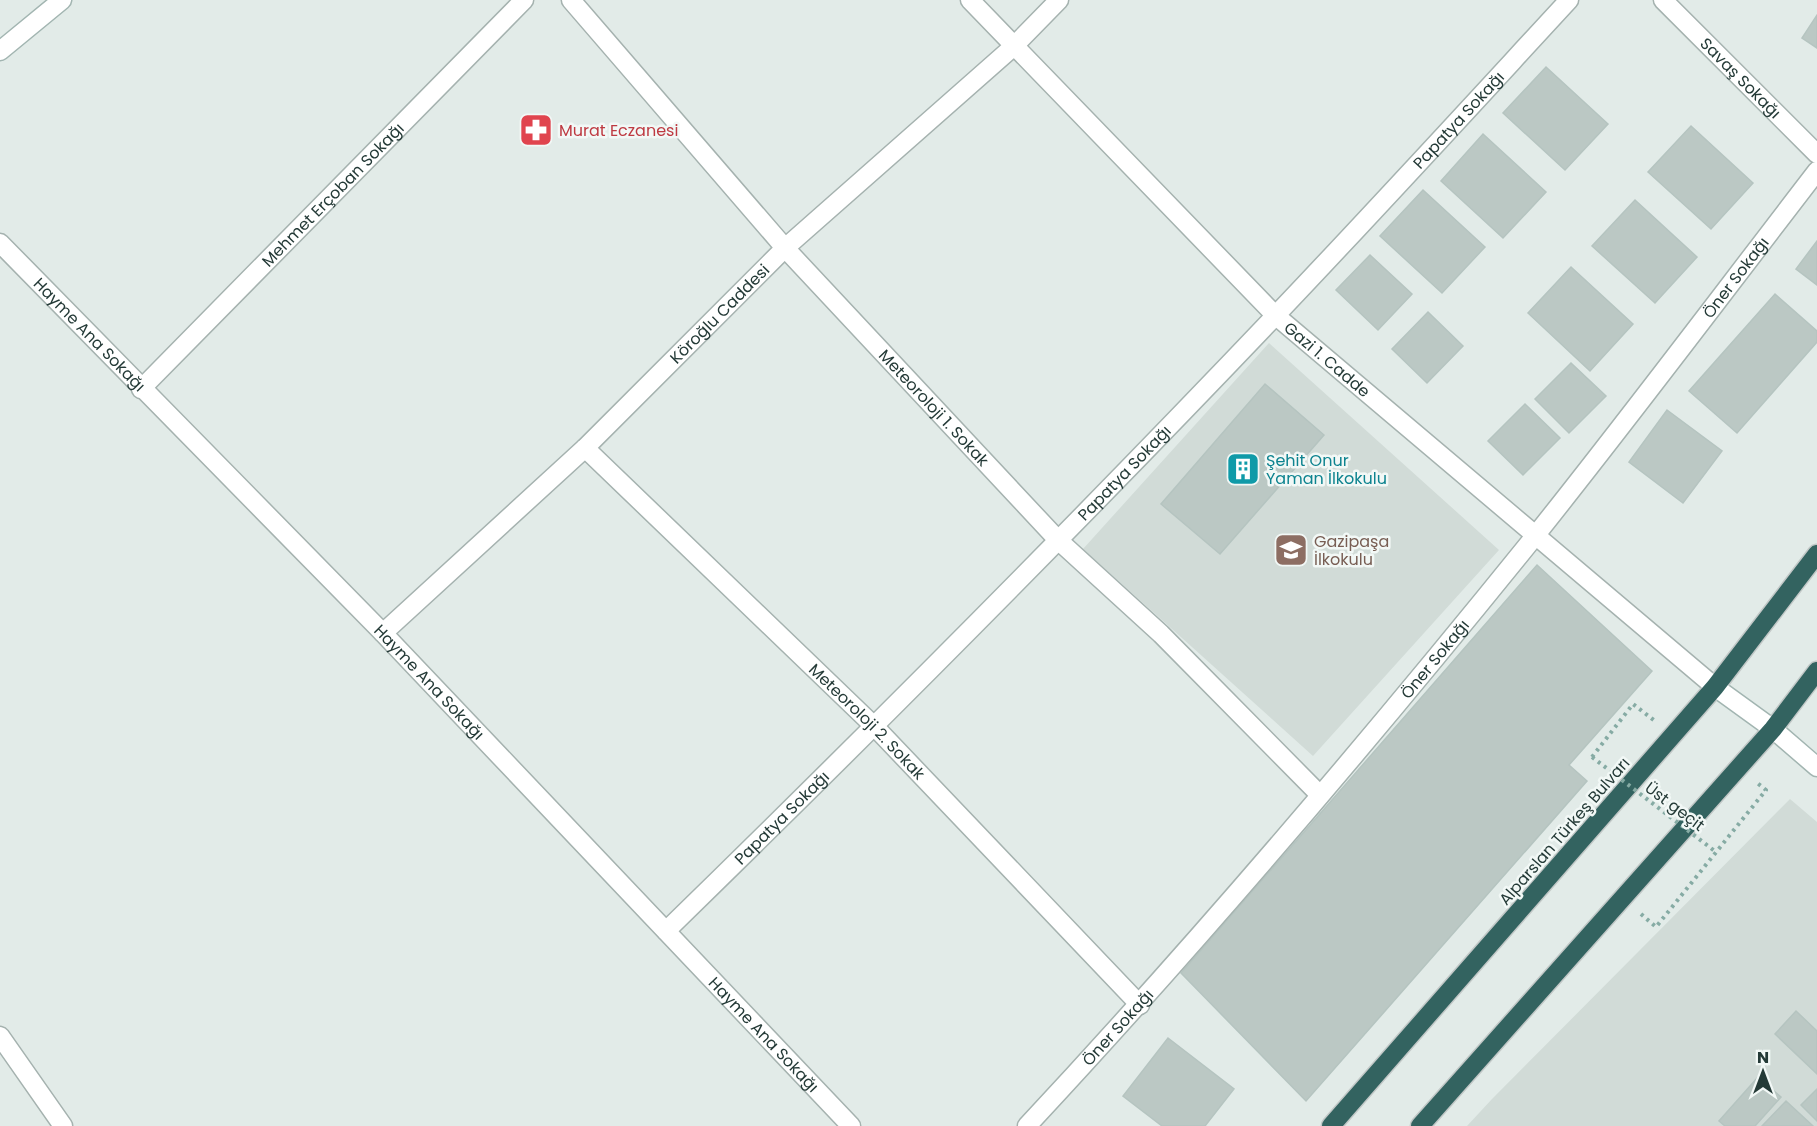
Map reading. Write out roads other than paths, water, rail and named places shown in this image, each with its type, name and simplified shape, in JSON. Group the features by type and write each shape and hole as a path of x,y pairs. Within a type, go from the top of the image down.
{"highway":[{"name":"Alparslan Türkeş Bulvarı","path":"1331,1126 1715,687 1817,554"},
{"path":"1420,1126 1773,729 1817,671"}],"street":[{"path":"0,51 62,0"},
{"name":"Mehmet Erçoban Sokağı","path":"141,388 524,0"},
{"name":"Meteoroloji 1. Sokak","path":"572,0 785,248 1058,540 1161,634 1320,795"},
{"name":"Gazi 1. Cadde","path":"970,0 1275,315 1715,687 1773,729 1817,767"},
{"name":"Köroğlu Caddesi","path":"383,633 585,448 785,248 1014,46 1059,0"},
{"name":"Papatya Sokağı","path":"666,931 875,727 1058,540 1275,315 1569,0"},
{"name":"Savaş Sokağı","path":"1664,0 1817,154"},
{"name":"Öner Sokağı","path":"1028,1126 1140,1005 1320,795 1535,535 1817,171"},
{"name":"Hayme Ana Sokağı","path":"0,243 383,633 851,1126"},
{"name":"Meteoroloji 2. Sokak","path":"585,448 875,727 1140,1005"},
{"path":"0,1036 63,1126"}],"place":[{"name":"Murat Eczanesi","path":"536,130"},
{"name":"Şehit Onur Yaman İlkokulu","path":"1243,469"},
{"name":"Gazipaşa İlkokulu","path":"1291,550"}]}
